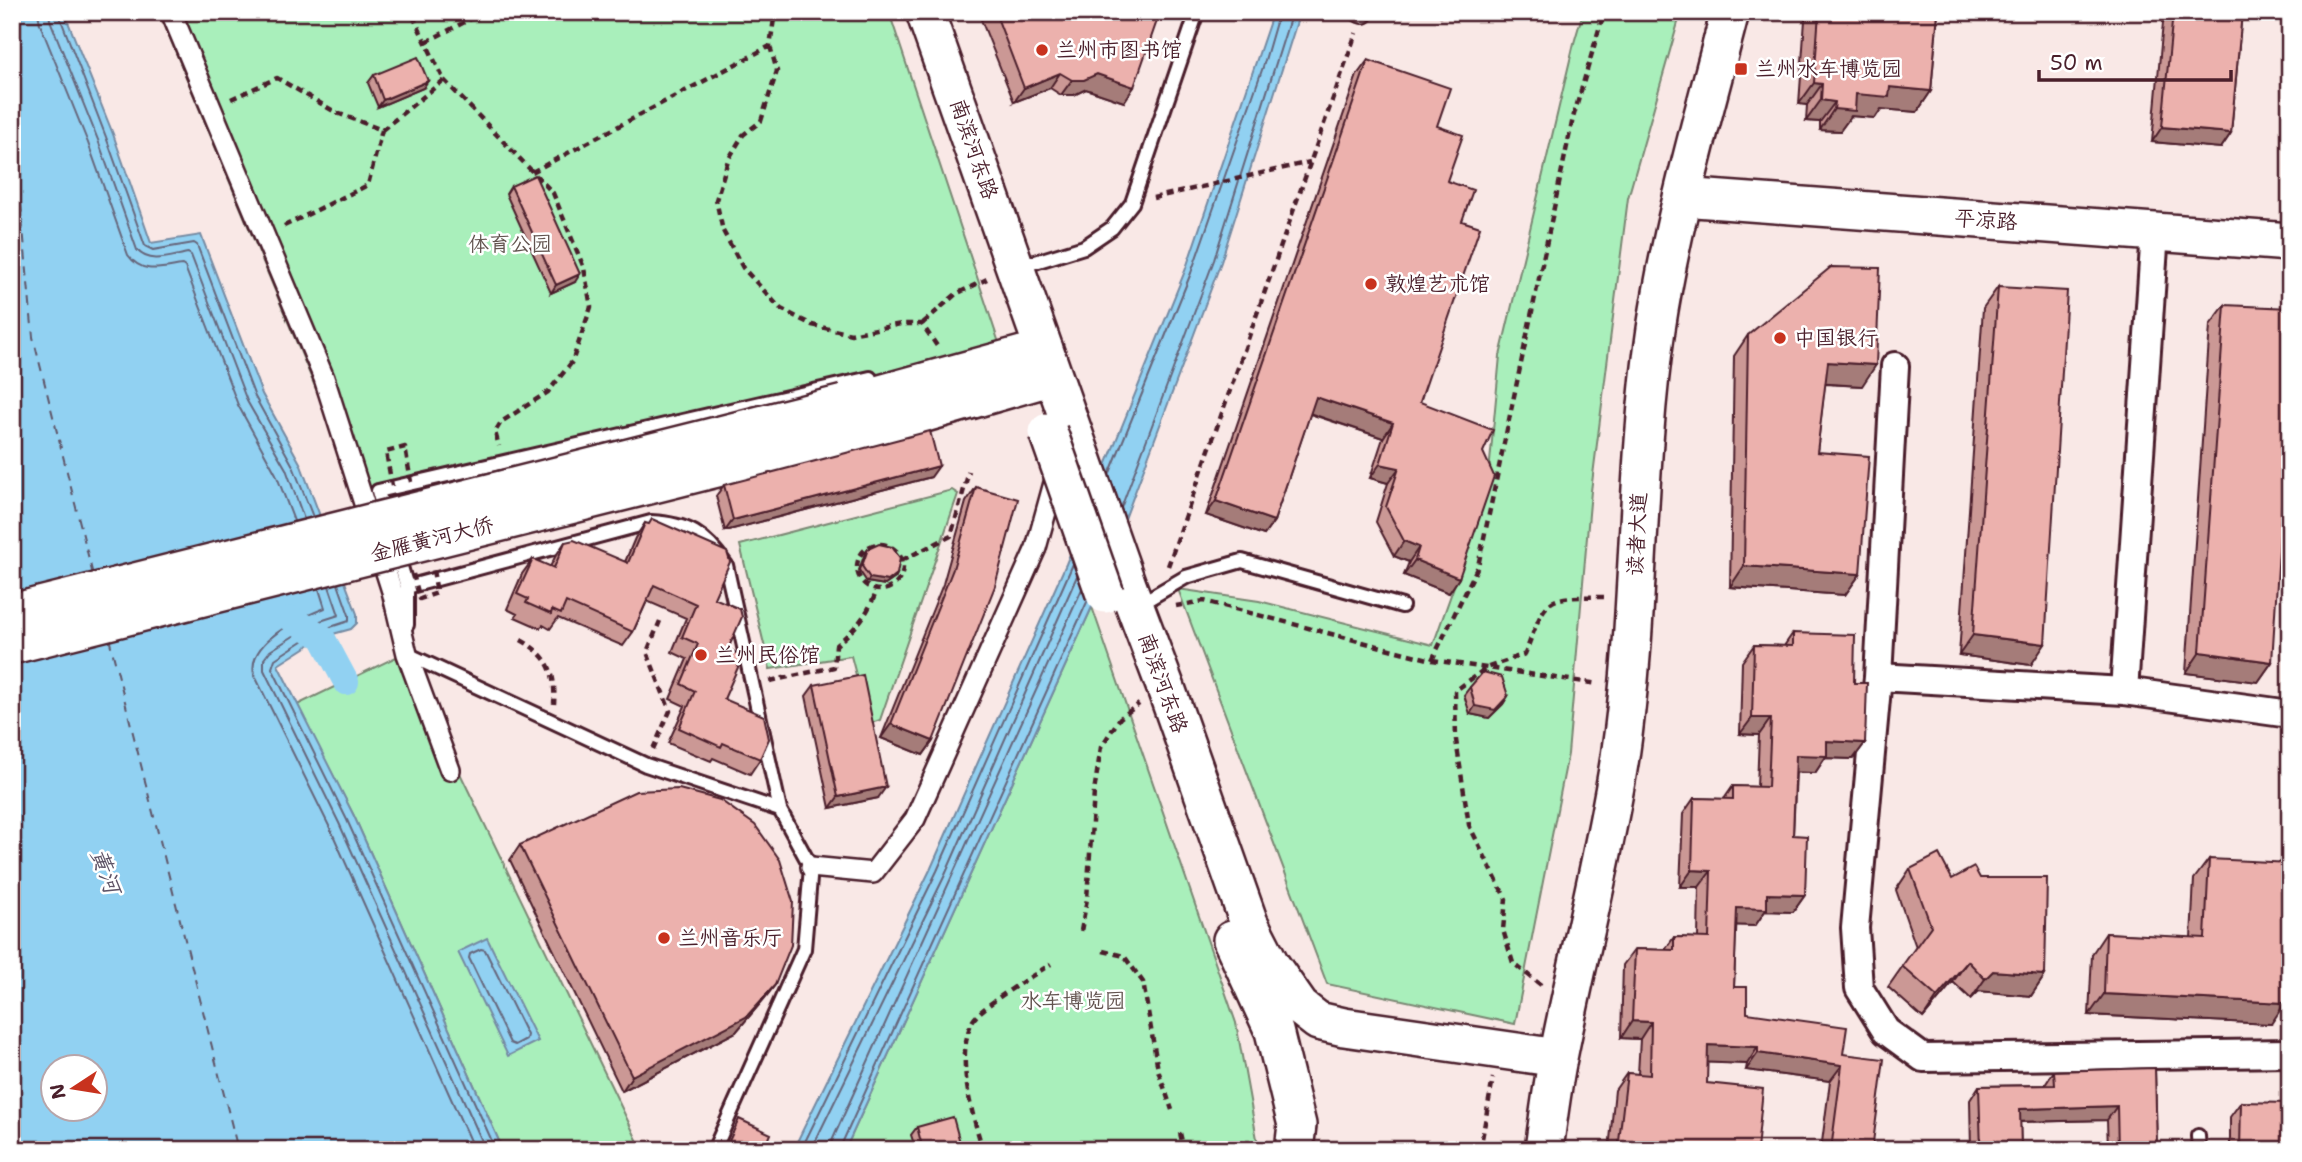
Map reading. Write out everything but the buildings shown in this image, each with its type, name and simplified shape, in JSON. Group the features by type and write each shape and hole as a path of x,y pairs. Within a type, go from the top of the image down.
{"main road":[{"name":"南滨河东路","path":"901,12 1005,272"},
{"name":"南滨河东路","path":"925,12 1005,272 1059,428 1131,595 1249,923 1270,964 1300,1007 1318,1021 1343,1027 1558,1058"},
{"name":"读者大道","path":"1558,1058 1595,892 1620,755 1641,469 1656,329 1682,197 1730,12"},
{"name":"平凉路","path":"1682,197 2290,242"},
{"path":"848,419 1037,366"},
{"name":"金雁黄河大侨","path":"12,613 848,419"},
{"name":"金雁黄河大侨","path":"12,645 848,419"},
{"name":"南滨河东路","path":"1131,595 1145,699 1227,930 1274,1031 1297,1125 1294,1150"},
{"path":"1544,1150 1558,1058"}],"street":[{"path":"171,12 324,378 392,591 407,654 450,770"},
{"path":"2124,691 2155,232"},
{"path":"1895,366 1878,677 1855,928 1859,988 1886,1031 1923,1058 2290,1053"},
{"path":"811,867 873,873 915,819 1036,548 1059,428"},
{"path":"1878,677 2124,691 2290,713"}],"lane":[{"path":"1005,272 1084,247 1112,228 1132,203 1197,12"},
{"path":"960,359 1037,366"},
{"path":"780,810 646,765 407,654 407,587 378,491 886,374"},
{"path":"407,587 651,522 674,523 695,532 713,546 726,565 780,810 811,867 804,949 714,1150"},
{"path":"1131,595 1242,561 1402,606"}],"path":[{"path":"411,12 443,80 553,193 584,268 591,307 572,362 548,392 501,422 495,432 500,450"},
{"path":"426,41 484,12"},
{"path":"775,12 770,46 777,71 761,121 743,135 728,160 716,200 723,231 743,268 781,309 812,325 851,334 901,324 922,324 956,294 1005,272"},
{"path":"1432,660 1478,566 1573,118 1604,12"},
{"path":"1362,13 1310,162 1131,595 1175,606 1203,601 1432,660 1627,688"},
{"path":"531,172 770,46"},
{"path":"211,109 277,78 337,113 382,130"},
{"path":"264,235 368,185 382,130 443,80"},
{"path":"1162,196 1310,162"},
{"path":"922,324 937,346"},
{"path":"394,495 386,452 405,447 412,486"},
{"path":"902,560 951,536 969,471"},
{"path":"879,543 887,544 894,548 902,560 902,575 897,582 884,590 869,588 859,576 857,561 865,548 879,543"},
{"path":"752,685 834,667 836,645 868,612 877,590"},
{"path":"1570,1007 1513,963 1503,930 1506,899 1469,825 1455,740 1455,691 1486,668 1525,653 1542,610 1561,597 1633,598"},
{"path":"646,765 670,711 647,652 660,621"},
{"path":"521,640 538,650 549,666 555,685 554,705 548,718"},
{"path":"1081,931 1087,900 1094,792 1101,747 1120,718 1145,699"},
{"path":"1103,951 1124,956 1143,982 1158,1070 1172,1110"},
{"path":"983,1150 967,1087 965,1047 972,1020 1051,964"},
{"path":"1480,1150 1500,1050"},
{"path":"1180,1133 1184,1150"}],"green space":[{"name":"体育公园","path":"159,12 889,12 1006,364 368,514"},
{"path":"1583,12 1681,12 1628,198 1591,491 1568,754 1515,1024 1327,984 1178,589 1259,601 1433,645 1487,494 1500,356"},
{"path":"952,490 958,494 880,720 869,724 851,656 770,669 740,545"},
{"name":"水车博览园","path":"1092,607 1236,1023 1259,1150 845,1150"},
{"path":"396,657 450,769 457,767 642,1150 503,1150 354,816 297,705"}],"water":[{"name":"黄河","path":"12,12 64,12 113,134 151,243 201,235 262,394 300,463 357,614 357,623 351,629 322,637 278,665 354,816 503,1150 12,1150"},
{"path":"1273,12 1300,12 1221,262 1092,607 845,1150 793,1150 931,868 1066,564 1185,271"},
{"path":"487,938 538,1041 508,1056 458,952"}],"waterway":[{"path":"292,619 322,637 346,682"}],"ferry route":[{"path":"12,108 33,337 93,575"},
{"path":"109,638 238,1150"}],"place":[{"name":"兰州市图书馆","path":"1042,50"},
{"name":"兰州水车博览园","path":"1741,69"},
{"name":"敦煌艺术馆","path":"1371,284"},
{"name":"中国银行","path":"1780,338"},
{"name":"兰州民俗馆","path":"701,655"},
{"name":"兰州音乐厅","path":"664,938"}]}
